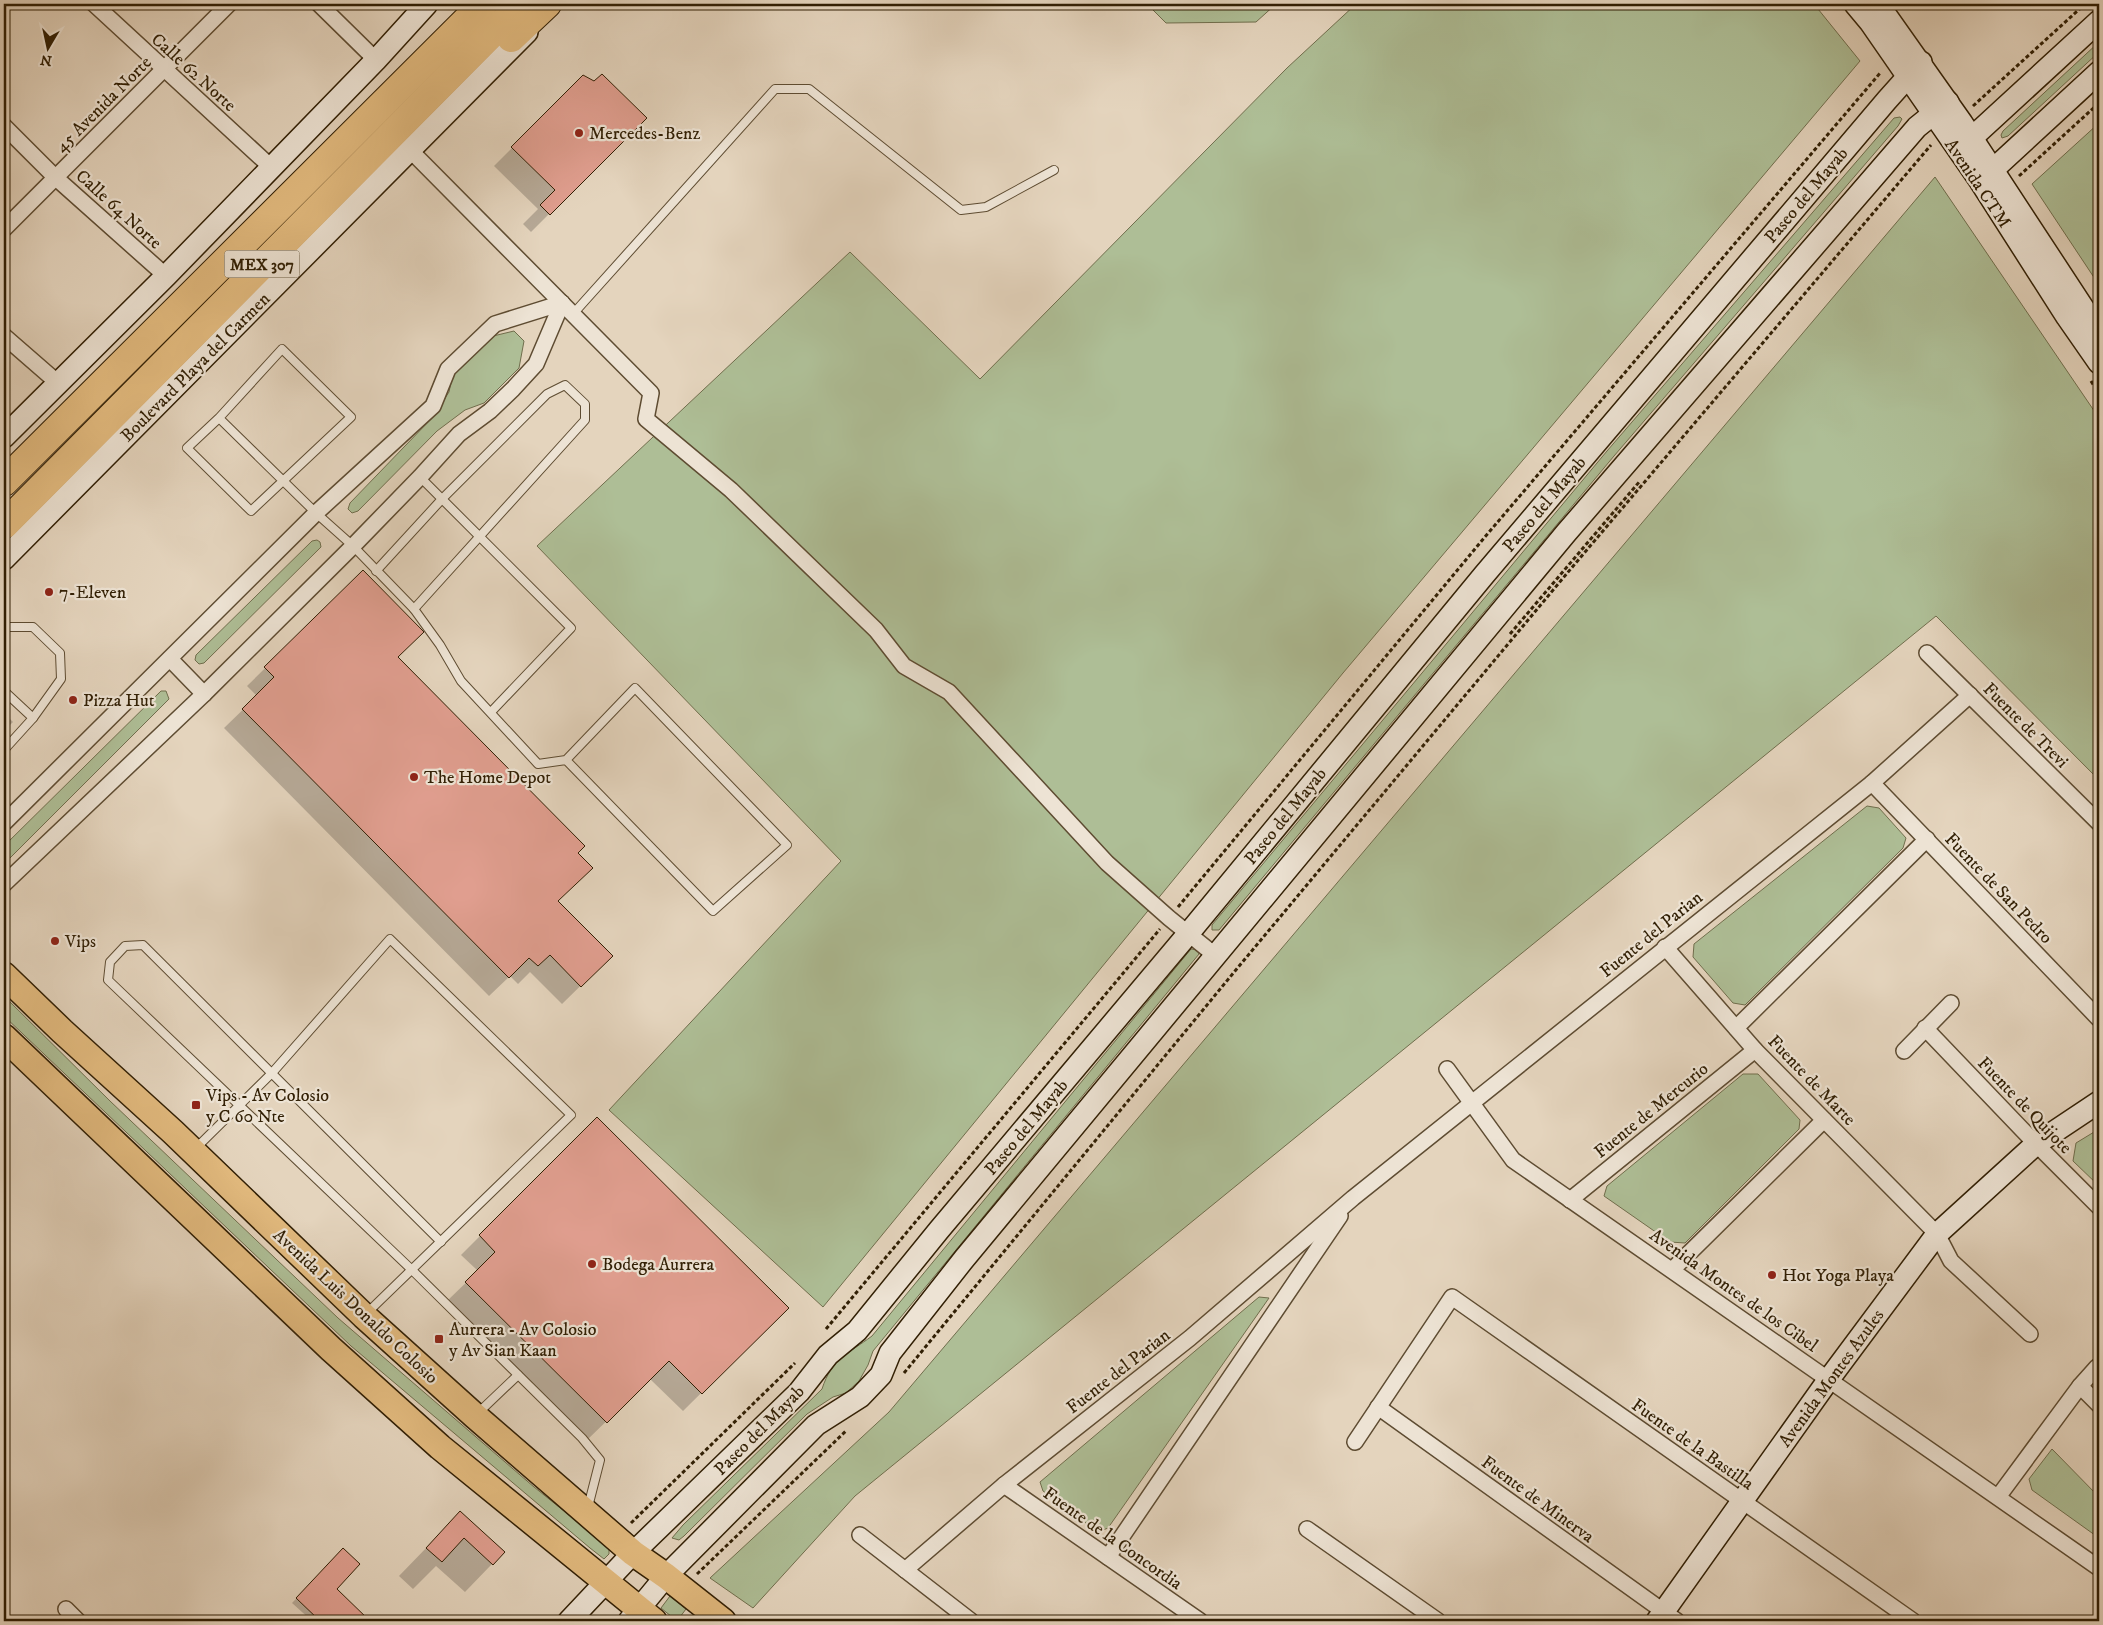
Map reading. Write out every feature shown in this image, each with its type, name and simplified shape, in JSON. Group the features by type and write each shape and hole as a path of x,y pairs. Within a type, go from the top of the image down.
{"highway":[{"path":"258,228 318,151 461,4"},
{"name":"MEX 307","path":"4,482 483,4"},
{"name":"MEX 307","path":"4,525 521,4"},
{"path":"298,228 352,188 426,116 547,4"}],"main road":[{"path":"4,437 166,276 376,60 426,4"},
{"name":"Boulevard Playa del Carmen","path":"4,558 554,4"},
{"name":"Avenida CTM","path":"1856,4 1914,70"},
{"name":"Avenida CTM","path":"1878,4 1914,70 1986,175 2056,300 2099,363"},
{"path":"1965,144 2099,21"},
{"name":"Paseo del Mayab","path":"570,1621 640,1546 799,1392 828,1355 857,1331 1484,575 1914,70"},
{"path":"1986,175 2099,72"},
{"name":"Paseo del Mayab","path":"641,1618 673,1569 816,1425 860,1397 881,1375 890,1353 964,1259 1572,526 1916,127 1940,108"},
{"name":"Avenida CTM","path":"1986,175 2005,189 2099,332"},
{"name":"Avenida Luis Donaldo Colosio","path":"4,975 194,1151 364,1316 475,1416 587,1512 673,1569 723,1621"},
{"path":"4,1037 332,1349 440,1447 606,1582 641,1618"},
{"name":"Avenida Montes Azules","path":"1666,1618 1742,1501 1829,1379 1937,1234 2036,1144 2099,1102"}],"street":[{"name":"Calle 62 Norte","path":"94,4 163,70 271,166"},
{"name":"45 Avenida Norte","path":"4,229 229,4"},
{"path":"319,4 376,60"},
{"name":"Calle 64 Norte","path":"4,126 56,178 166,276"},
{"path":"410,150 651,393 646,419 731,490 876,630 904,666 950,692 1107,863 1168,918 1216,956"},
{"path":"4,884 204,694 353,546 459,434 490,411 536,364 562,302"},
{"path":"4,824 316,513 432,406 448,369 495,324 562,302"},
{"path":"4,336 58,383"},
{"name":"Fuente de Trevi","path":"1927,653 2099,823"},
{"path":"170,659 204,694"},
{"name":"Fuente del Parian","path":"905,1570 1004,1485 1190,1338 1353,1198 1872,783 1970,695"},
{"name":"Fuente de San Pedro","path":"1872,783 2099,1019"},
{"path":"1736,1028 1927,839"},
{"name":"Fuente de Marte","path":"1665,947 1755,1050 1937,1234 1951,1261 2030,1334"},
{"path":"1904,1051 1951,1003"},
{"name":"Fuente de Quijote","path":"1925,1028 2099,1207"},
{"name":"Fuente de Mercurio","path":"1570,1200 1755,1050"},
{"name":"Avenida Montes de los Cibel","path":"1447,1069 1513,1160 2099,1568"},
{"path":"1672,1270 1824,1120"},
{"name":"Fuente del Parian","path":"1108,1557 1353,1198"},
{"name":"Fuente de la Bastilla","path":"1378,1407 1452,1296 1912,1621"},
{"path":"1998,1497 2080,1386 2097,1367"},
{"path":"2080,1386 2099,1405"},
{"path":"1355,1442 1378,1407"},
{"name":"Fuente de Minerva","path":"1378,1407 1666,1618"},
{"name":"Fuente de la Concordia","path":"1004,1485 1200,1621"},
{"path":"1307,1529 1438,1621"},
{"path":"860,1535 971,1621"},
{"path":"66,1609 78,1621"}],"lane":[{"path":"573,314 775,89 809,89 961,210 986,207 1054,170"},
{"path":"282,349 351,417 251,511 187,448 219,418 282,349"},
{"path":"376,571 442,499 547,394 565,385 585,404 584,420 414,609"},
{"path":"219,418 316,513 353,546 414,609 440,645 461,681 538,764 566,760 635,688 787,845 713,911 566,760"},
{"path":"420,477 570,628 491,712"},
{"path":"4,626 34,628 60,653 61,679 33,718 4,750"},
{"path":"4,691 33,718"},
{"path":"194,1151 272,1072 390,939 571,1115 364,1316"},
{"path":"441,1242 143,945 125,946 110,962 108,980 412,1270 582,1438 600,1460 587,1512"},
{"path":"475,1416 518,1374"}],"path":[{"path":"1970,109 2085,4"},
{"path":"824,1332 1422,612 1872,84"},
{"path":"2005,189 2099,103"},
{"path":"904,1373 1542,603 1931,144"},
{"path":"640,1546 629,1525 800,1358"},
{"path":"673,1569 698,1575 852,1425"}],"green space":[{"path":"1147,4 1276,4 1256,22 1166,23"},
{"path":"1356,4 1814,4 1860,61 1343,673 823,1307 609,1110 841,861 537,546 850,252 980,379 1287,68"},
{"path":"2099,42 2099,52 2008,136 2002,138 2003,131"},
{"path":"1900,117 1902,119 1898,126 1614,456 1219,930 1212,930 1212,925 1607,451 1894,118"},
{"path":"2099,123 2099,285 2032,184"},
{"path":"1935,177 2099,418 2099,780 1936,616 855,1496 753,1608 710,1578 889,1412"},
{"path":"514,331 524,341 519,368 484,403 465,410 437,431 358,511 352,513 348,509 350,503 432,418 449,392 453,373 489,337"},
{"path":"317,540 320,542 321,547 204,663 199,664 195,660 196,655 312,541"},
{"path":"161,691 166,691 169,699 4,864 4,846"},
{"path":"1867,806 1879,808 1906,838 1903,848 1745,1005 1733,1003 1693,957 1694,944"},
{"path":"1191,949 1198,950 1199,954 873,1351 859,1381 846,1393 833,1397 807,1414 684,1536 679,1540 672,1538 822,1389 836,1363 872,1336"},
{"path":"4,996 110,1101 338,1318 534,1487 609,1547 609,1554 604,1559 590,1548 351,1346 4,1016"},
{"path":"1743,1074 1758,1074 1800,1120 1799,1129 1685,1243 1670,1242 1604,1196 1607,1186"},
{"path":"2099,1129 2099,1186 2073,1161 2076,1143"},
{"path":"1259,1297 1269,1298 1108,1528 1098,1532 1043,1491 1040,1482"},
{"path":"2052,1449 2099,1497 2099,1538 2032,1490 2029,1479"},
{"path":"670,1596 686,1609 677,1621 661,1608"}],"building":[{"name":"Mercedes-Benz","path":"602,74 647,118 550,215 540,205 555,190 511,147 583,75 594,81"},
{"name":"The Home Depot","path":"363,570 424,632 398,657 585,846 578,853 593,868 558,901 613,956 581,987 550,955 538,966 529,958 509,978 242,709 274,677 264,667"},
{"path":"597,1117 789,1308 702,1394 669,1361 607,1423 465,1282 495,1252 479,1235"},
{"path":"460,1511 505,1552 493,1565 464,1538 442,1562 426,1548"},
{"path":"343,1548 360,1564 337,1589 370,1621 320,1621 296,1598"}],"place":[{"name":"Mercedes-Benz","path":"579,133"},
{"name":"7-Eleven","path":"49,592"},
{"name":"Pizza Hut","path":"73,700"},
{"name":"The Home Depot","path":"414,777"},
{"name":"Vips","path":"55,941"},
{"name":"Vips - Av Colosio y C 60 Nte","path":"196,1105"},
{"name":"Bodega Aurrera","path":"592,1264"},
{"name":"Hot Yoga Playa","path":"1772,1275"},
{"name":"Aurrera - Av Colosio y Av Sian Kaan","path":"439,1339"}]}
